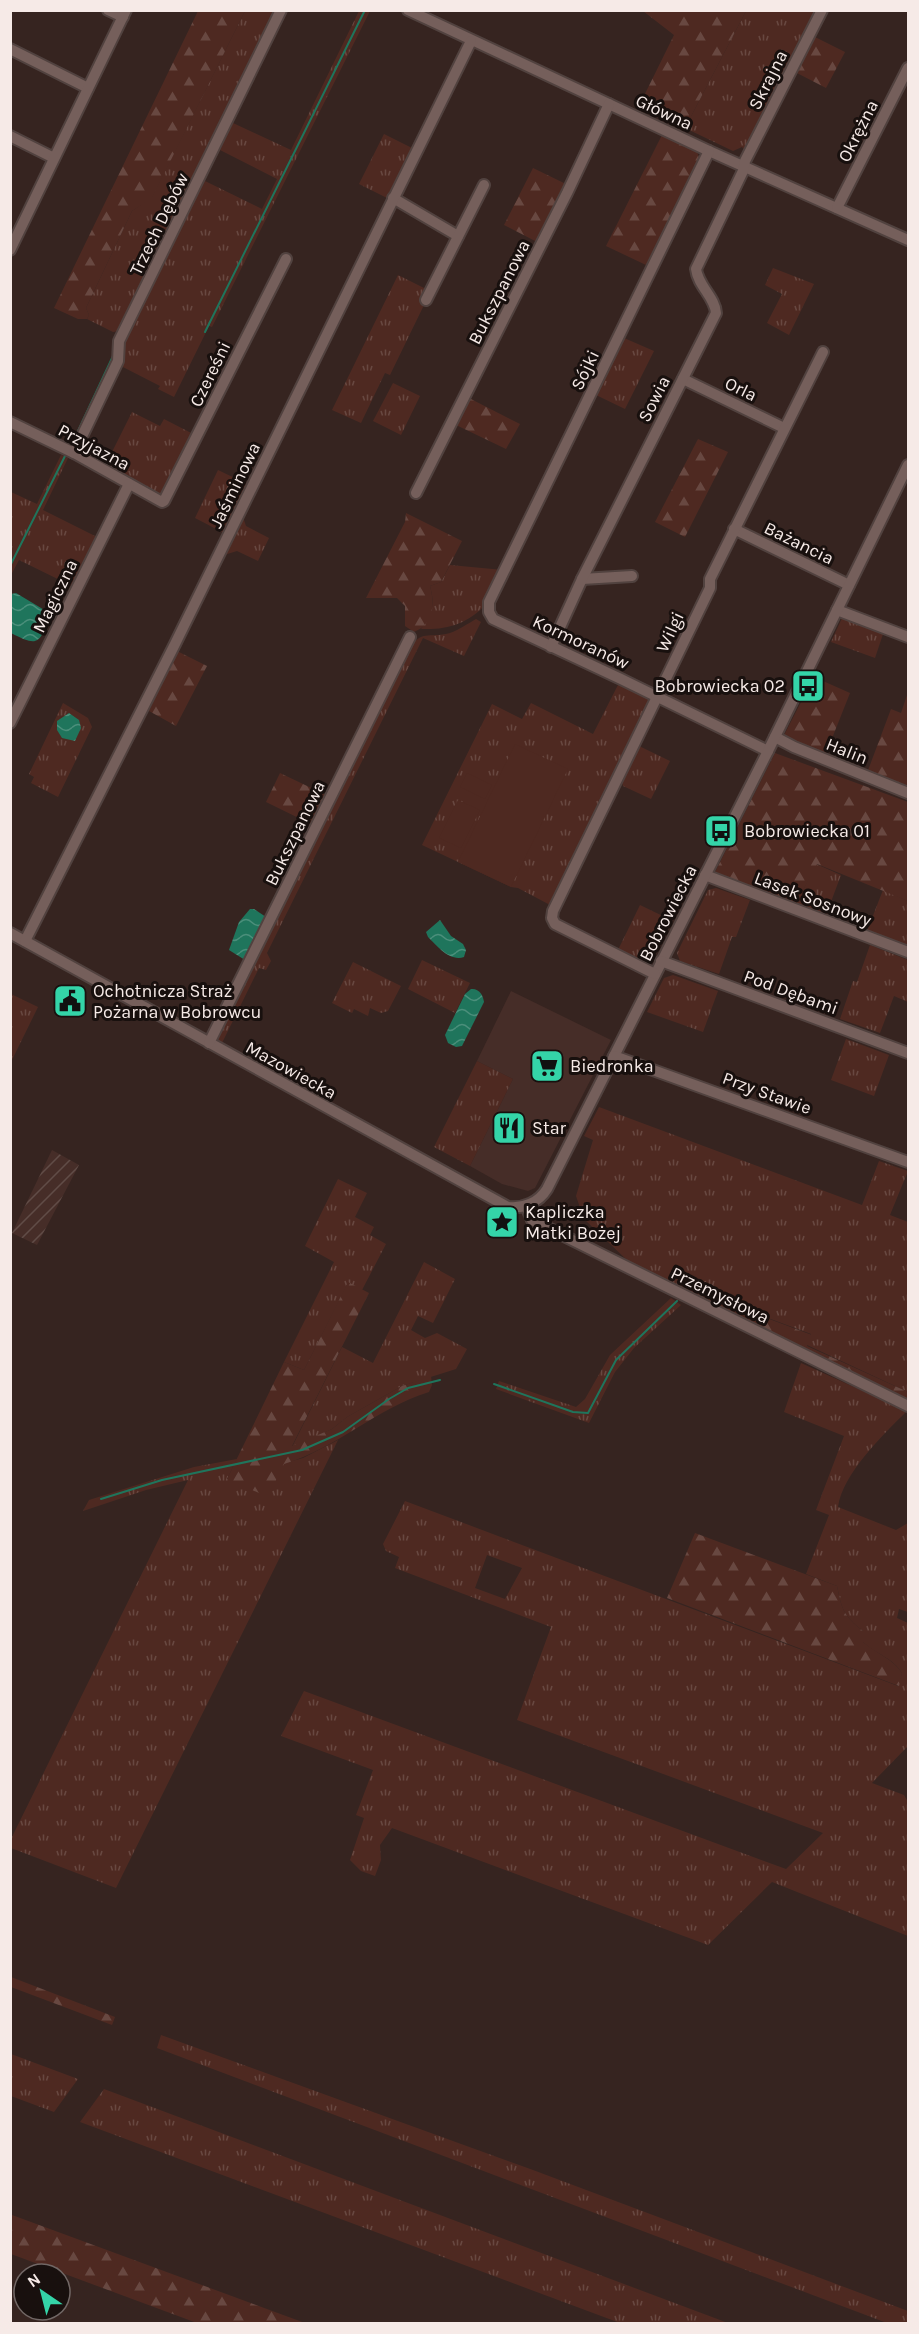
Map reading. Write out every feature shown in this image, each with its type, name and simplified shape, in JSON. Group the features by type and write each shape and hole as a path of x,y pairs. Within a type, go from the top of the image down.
{"street":[{"path":"10,250 16,227 54,158 124,14 108,10"},
{"name":"Trzech Dębów","path":"74,453 118,361 119,341 281,10"},
{"name":"Główna","path":"408,10 709,151 909,240"},
{"name":"Skrajna","path":"745,166 745,161 822,10"},
{"name":"Jaśminowa","path":"25,941 175,644 471,41"},
{"path":"10,49 88,88"},
{"name":"Okrężna","path":"837,208 909,68"},
{"name":"Bukszpanowa","path":"416,493 567,193 609,104"},
{"path":"10,136 54,158"},
{"name":"Sójki","path":"489,602 709,151"},
{"name":"Sowia","path":"551,647 582,579 716,313 715,305 696,276 696,269 745,166"},
{"path":"426,300 484,185"},
{"path":"393,198 458,236"},
{"name":"Czereśni","path":"162,502 166,499 286,259"},
{"name":"Wilgi","path":"655,974 555,924 552,918 553,911 710,588 710,579 823,352"},
{"name":"Orla","path":"683,379 784,428"},
{"name":"Przyjazna","path":"10,422 74,453 162,502"},
{"name":"Bobrowiecka","path":"526,1206 540,1197 547,1189 909,465"},
{"name":"Magiczna","path":"10,723 129,484"},
{"path":"897,488 909,492"},
{"name":"Bażancia","path":"734,530 849,585"},
{"path":"582,579 632,576"},
{"name":"Kormoranów","path":"489,602 489,612 493,619 768,751"},
{"path":"837,610 909,637"},
{"name":"Bukszpanowa","path":"209,1043 410,637"},
{"name":"Halin","path":"775,737 794,747 909,793"},
{"name":"Lasek Sosnowy","path":"705,875 909,952"},
{"name":"Mazowiecka","path":"10,933 508,1207 526,1206"},
{"name":"Pod Dębami","path":"661,962 909,1053"},
{"name":"Przy Stawie","path":"614,1056 909,1162"},
{"name":"Przemysłowa","path":"526,1206 532,1220 909,1406"}],"shaded area":[{"path":"511,991 611,1040 535,1188 528,1191 502,1184 470,1166 513,1079 477,1061"},
{"path":"52,1150 79,1165 37,1245 12,1233"}],"green space":[{"path":"198,11 245,11 152,198 132,211 86,308 89,315 87,319 78,319 54,308"},
{"path":"245,11 277,11 119,331 113,332 87,319 89,315 86,308 132,211 152,197"},
{"path":"359,11 370,11 212,327 209,326 174,397 158,389 160,386 119,365 122,342 205,181 262,209 277,179 220,150 233,123 291,150"},
{"path":"643,11 746,11 685,128 639,106 674,35"},
{"path":"746,11 816,11 744,149 742,147 733,151 685,128"},
{"path":"813,36 845,52 826,88 795,72"},
{"path":"384,134 412,148 387,198 359,184"},
{"path":"662,135 697,151 699,158 646,265 606,246"},
{"path":"533,168 568,185 539,243 504,225"},
{"path":"773,268 814,284 789,335 767,323 782,294 765,285"},
{"path":"398,275 426,289 420,302 424,305 390,375 385,373 361,423 332,410"},
{"path":"624,338 654,351 625,409 596,395"},
{"path":"393,383 420,396 401,435 373,421"},
{"path":"467,397 520,424 506,449 454,424"},
{"path":"132,412 160,426 164,419 195,435 162,495 105,466"},
{"path":"698,439 728,452 685,537 655,522"},
{"path":"61,455 68,458 43,510 99,538 74,587 19,560 11,575 11,492 37,504"},
{"path":"218,470 247,484 224,533 195,518"},
{"path":"406,513 462,541 441,582 430,586 432,607 429,619 421,629 414,632 405,626 405,606 397,598 366,598 405,522"},
{"path":"243,517 246,526 269,538 258,561 237,551 224,555"},
{"path":"450,565 503,570 489,600 479,611 464,621 448,627 421,629 432,609 430,586 441,582"},
{"path":"842,618 883,634 875,658 831,642"},
{"path":"476,619 481,622 464,656 423,638 267,953 271,961 266,970 259,968 222,1043 217,1040 408,651 417,639 450,633"},
{"path":"177,651 207,666 176,726 149,711"},
{"path":"814,677 850,693 825,756 794,744 784,735"},
{"path":"619,683 654,700 552,906 518,888 511,887 422,845 492,704 522,719 531,703 593,734"},
{"path":"908,692 908,788 867,773 891,709 901,713"},
{"path":"63,703 88,718 92,727 58,797 31,783 34,777 29,774"},
{"path":"515,744 568,769 511,887 458,862"},
{"path":"639,746 670,761 651,799 623,786 622,782"},
{"path":"775,753 908,802 908,901 817,864 802,892 792,902 715,872"},
{"path":"280,773 328,796 313,825 266,802"},
{"path":"467,773 492,785 485,799 460,787"},
{"path":"458,800 480,810 461,848 439,838"},
{"path":"816,864 841,875 826,915 792,902 802,892"},
{"path":"716,888 750,900 736,937 732,937 719,974 680,961 677,953 708,890"},
{"path":"883,890 908,901 908,946 867,931"},
{"path":"640,905 671,920 650,962 618,950"},
{"path":"870,945 908,960 908,1002 894,996 880,1033 840,1019 853,981 857,982"},
{"path":"422,960 470,983 455,1013 408,989"},
{"path":"353,962 401,986 388,1011 381,1013 370,1008 368,1016 354,1009 352,1013 332,1003"},
{"path":"673,975 718,991 703,1032 647,1012 664,978"},
{"path":"11,994 38,1007 11,1062"},
{"path":"846,1039 889,1055 874,1096 831,1080"},
{"path":"477,1061 513,1079 470,1166 434,1147"},
{"path":"599,1107 862,1205 879,1161 908,1171 890,1215 908,1222 908,1392 807,1345 811,1334 671,1282 629,1262 584,1219 576,1196 593,1140 584,1136"},
{"path":"338,1179 367,1193 355,1217 374,1227 370,1235 386,1244 362,1290 348,1283 304,1370 284,1362 334,1262 305,1246"},
{"path":"424,1262 455,1279 433,1323 418,1316 411,1330 425,1338 437,1333 467,1349 456,1369 402,1386 347,1417 332,1429 292,1447 342,1347 373,1363"},
{"path":"348,1282 369,1293 292,1446 332,1429 347,1417 402,1386 431,1376 432,1385 429,1392 392,1408 322,1448 284,1464 268,1497 227,1479 284,1362 304,1370"},
{"path":"671,1282 812,1335 807,1346 908,1392 908,1402 669,1286"},
{"path":"671,1298 681,1305 634,1348 615,1372 589,1423 496,1389 499,1381 576,1407 585,1399 610,1355"},
{"path":"801,1363 907,1411 865,1455 841,1494 838,1507 896,1530 908,1523 908,1612 899,1609 897,1618 908,1623 908,1746 872,1783 904,1795 908,1802 908,1936 772,1882 708,1945 392,1828 380,1845 381,1860 375,1876 361,1871 350,1860 364,1818 356,1815 373,1770 281,1736 304,1691 786,1869 823,1833 517,1720 551,1627 395,1568 399,1557 386,1551 383,1544 405,1501 898,1686 902,1673 894,1663 863,1642 863,1631 844,1612 837,1586 806,1574 829,1515 816,1510 844,1436 784,1412","holes":["487,1555 522,1568 505,1599 475,1588"]},
{"path":"338,1440 116,1888 11,1848 10,1841 188,1480 146,1490 83,1511 89,1500 194,1467 237,1459 227,1479 303,1458"},
{"path":"695,1533 837,1586 844,1612 863,1631 863,1642 889,1660 902,1673 899,1686 667,1598"},
{"path":"11,1977 115,2017 112,2025 11,1987"},
{"path":"161,2035 533,2170 908,2311 908,2323 887,2323 157,2048"},
{"path":"10,2054 78,2079 54,2112 11,2096"},
{"path":"104,2089 728,2323 620,2323 80,2122"},
{"path":"12,2215 305,2323 197,2323 72,2277 72,2262 33,2262 11,2254"}],"water":[{"path":"16,593 51,614 41,637 37,640 28,640 11,633 11,594"},
{"path":"69,713 79,720 81,728 75,741 62,738 57,730 57,721"},
{"path":"250,909 266,917 245,960 229,950 239,922"},
{"path":"440,920 451,936 463,944 466,950 464,957 449,955 428,937 426,932"},
{"path":"471,989 480,993 484,1002 462,1046 456,1047 448,1043 445,1035 465,994"}],"waterway":[{"path":"205,332 365,10"},
{"path":"71,446 113,356"},
{"path":"10,566 66,454"},
{"path":"494,1384 573,1412 588,1413 616,1360 677,1301"},
{"path":"101,1499 162,1480 302,1450 343,1432 408,1388 440,1380"}],"place":[{"name":"Bobrowiecka 02","path":"808,686"},
{"name":"Bobrowiecka 01","path":"721,831"},
{"name":"Ochotnicza Straż Pożarna w Bobrowcu","path":"70,1001"},
{"name":"Biedronka","path":"547,1066"},
{"name":"Star","path":"509,1128"},
{"name":"Kapliczka Matki Bożej","path":"502,1222"}]}
